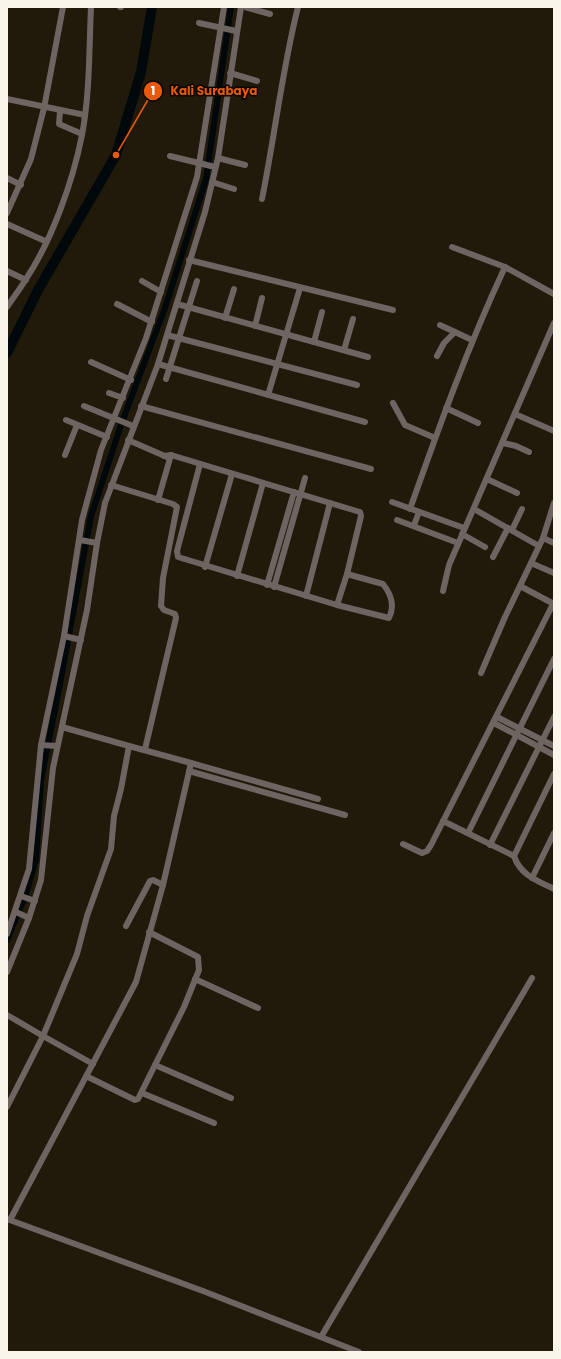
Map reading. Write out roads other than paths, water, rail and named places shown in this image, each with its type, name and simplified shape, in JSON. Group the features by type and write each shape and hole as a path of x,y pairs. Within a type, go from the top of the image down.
{"street":[{"path":"7,213 32,160 44,108 63,7"},
{"path":"8,303 26,280 68,190 82,134 85,115 91,7"},
{"path":"7,934 22,896 30,857 42,744 65,636 87,500 101,450 131,380 152,322 201,164 224,7"},
{"path":"7,972 28,917 44,867 55,746 62,727 78,639 87,610 94,542 111,485 133,424 158,364 212,182 214,167 218,158 230,73 234,31 241,7"},
{"path":"245,7 270,14"},
{"path":"262,199 272,148 286,58 298,7"},
{"path":"199,23 234,31"},
{"path":"230,73 257,81"},
{"path":"7,99 44,108 85,115"},
{"path":"60,110 59,124 82,134"},
{"path":"170,156 214,167"},
{"path":"218,158 245,165"},
{"path":"7,178 21,185"},
{"path":"212,182 234,189"},
{"path":"7,224 45,241"},
{"path":"452,247 505,267 554,294"},
{"path":"189,260 393,310"},
{"path":"410,508 472,340 505,267"},
{"path":"7,271 26,280"},
{"path":"142,281 161,292"},
{"path":"166,379 197,281"},
{"path":"268,395 300,288"},
{"path":"225,318 234,289"},
{"path":"255,326 262,298"},
{"path":"117,304 152,322"},
{"path":"177,304 368,357"},
{"path":"314,342 322,312"},
{"path":"344,350 353,319"},
{"path":"443,591 446,572 458,543 552,331 554,323"},
{"path":"440,325 472,340"},
{"path":"438,356 444,343 455,332"},
{"path":"167,335 356,385"},
{"path":"91,362 131,380"},
{"path":"158,364 365,422"},
{"path":"109,392 123,398"},
{"path":"393,402 405,425 435,438"},
{"path":"84,406 133,424"},
{"path":"141,406 371,469"},
{"path":"446,408 478,423"},
{"path":"515,414 554,430"},
{"path":"66,420 107,437"},
{"path":"65,455 77,425"},
{"path":"128,440 168,456 297,493 360,513 347,574 337,605"},
{"path":"502,443 516,446 529,452"},
{"path":"158,500 168,456"},
{"path":"201,466 177,555 179,558 205,567 387,619 390,617 391,599 383,584 347,574"},
{"path":"205,567 232,474"},
{"path":"267,585 297,493 305,478"},
{"path":"487,479 517,493"},
{"path":"236,576 263,483"},
{"path":"111,485 173,504 177,507 163,578 160,606 164,610 176,614 177,617 145,749"},
{"path":"274,587 297,493"},
{"path":"392,502 410,508 463,531 485,547"},
{"path":"306,596 330,503"},
{"path":"481,673 505,617 543,538 554,503"},
{"path":"492,557 522,508"},
{"path":"474,509 539,546"},
{"path":"414,525 419,512"},
{"path":"397,520 414,525 458,543"},
{"path":"543,538 554,543"},
{"path":"81,540 94,542"},
{"path":"531,563 554,573"},
{"path":"403,844 424,853 432,846 553,604 520,586"},
{"path":"65,636 78,639"},
{"path":"468,833 554,659"},
{"path":"490,845 554,717"},
{"path":"496,720 519,728 554,746"},
{"path":"496,720 516,734 554,754"},
{"path":"62,727 128,746 145,749 318,799"},
{"path":"42,744 55,746"},
{"path":"7,1107 43,1036 77,954 87,916 111,849 114,816 121,789 128,746"},
{"path":"191,763 151,933 136,982 93,1064 88,1077 8,1220 196,1288 359,1352"},
{"path":"189,771 346,815"},
{"path":"554,775 514,856 517,865 521,870 532,878 554,889"},
{"path":"443,822 514,856"},
{"path":"532,878 554,833"},
{"path":"126,926 150,881 153,880 163,885"},
{"path":"22,896 33,900"},
{"path":"16,913 28,917"},
{"path":"88,1077 135,1100 138,1099 184,1007 200,967 198,956 151,933"},
{"path":"321,1337 532,978"},
{"path":"195,979 258,1008"},
{"path":"7,1015 93,1064"},
{"path":"155,1065 231,1098"},
{"path":"142,1092 214,1122"}],"waterway":[{"path":"7,353 38,290 116,155 141,72 152,7"},
{"path":"7,940 26,894 36,859 41,780 91,516 122,422 165,308 206,179 231,7"}],"place":[{"name":"Kali Surabaya","path":"116,155"}]}
